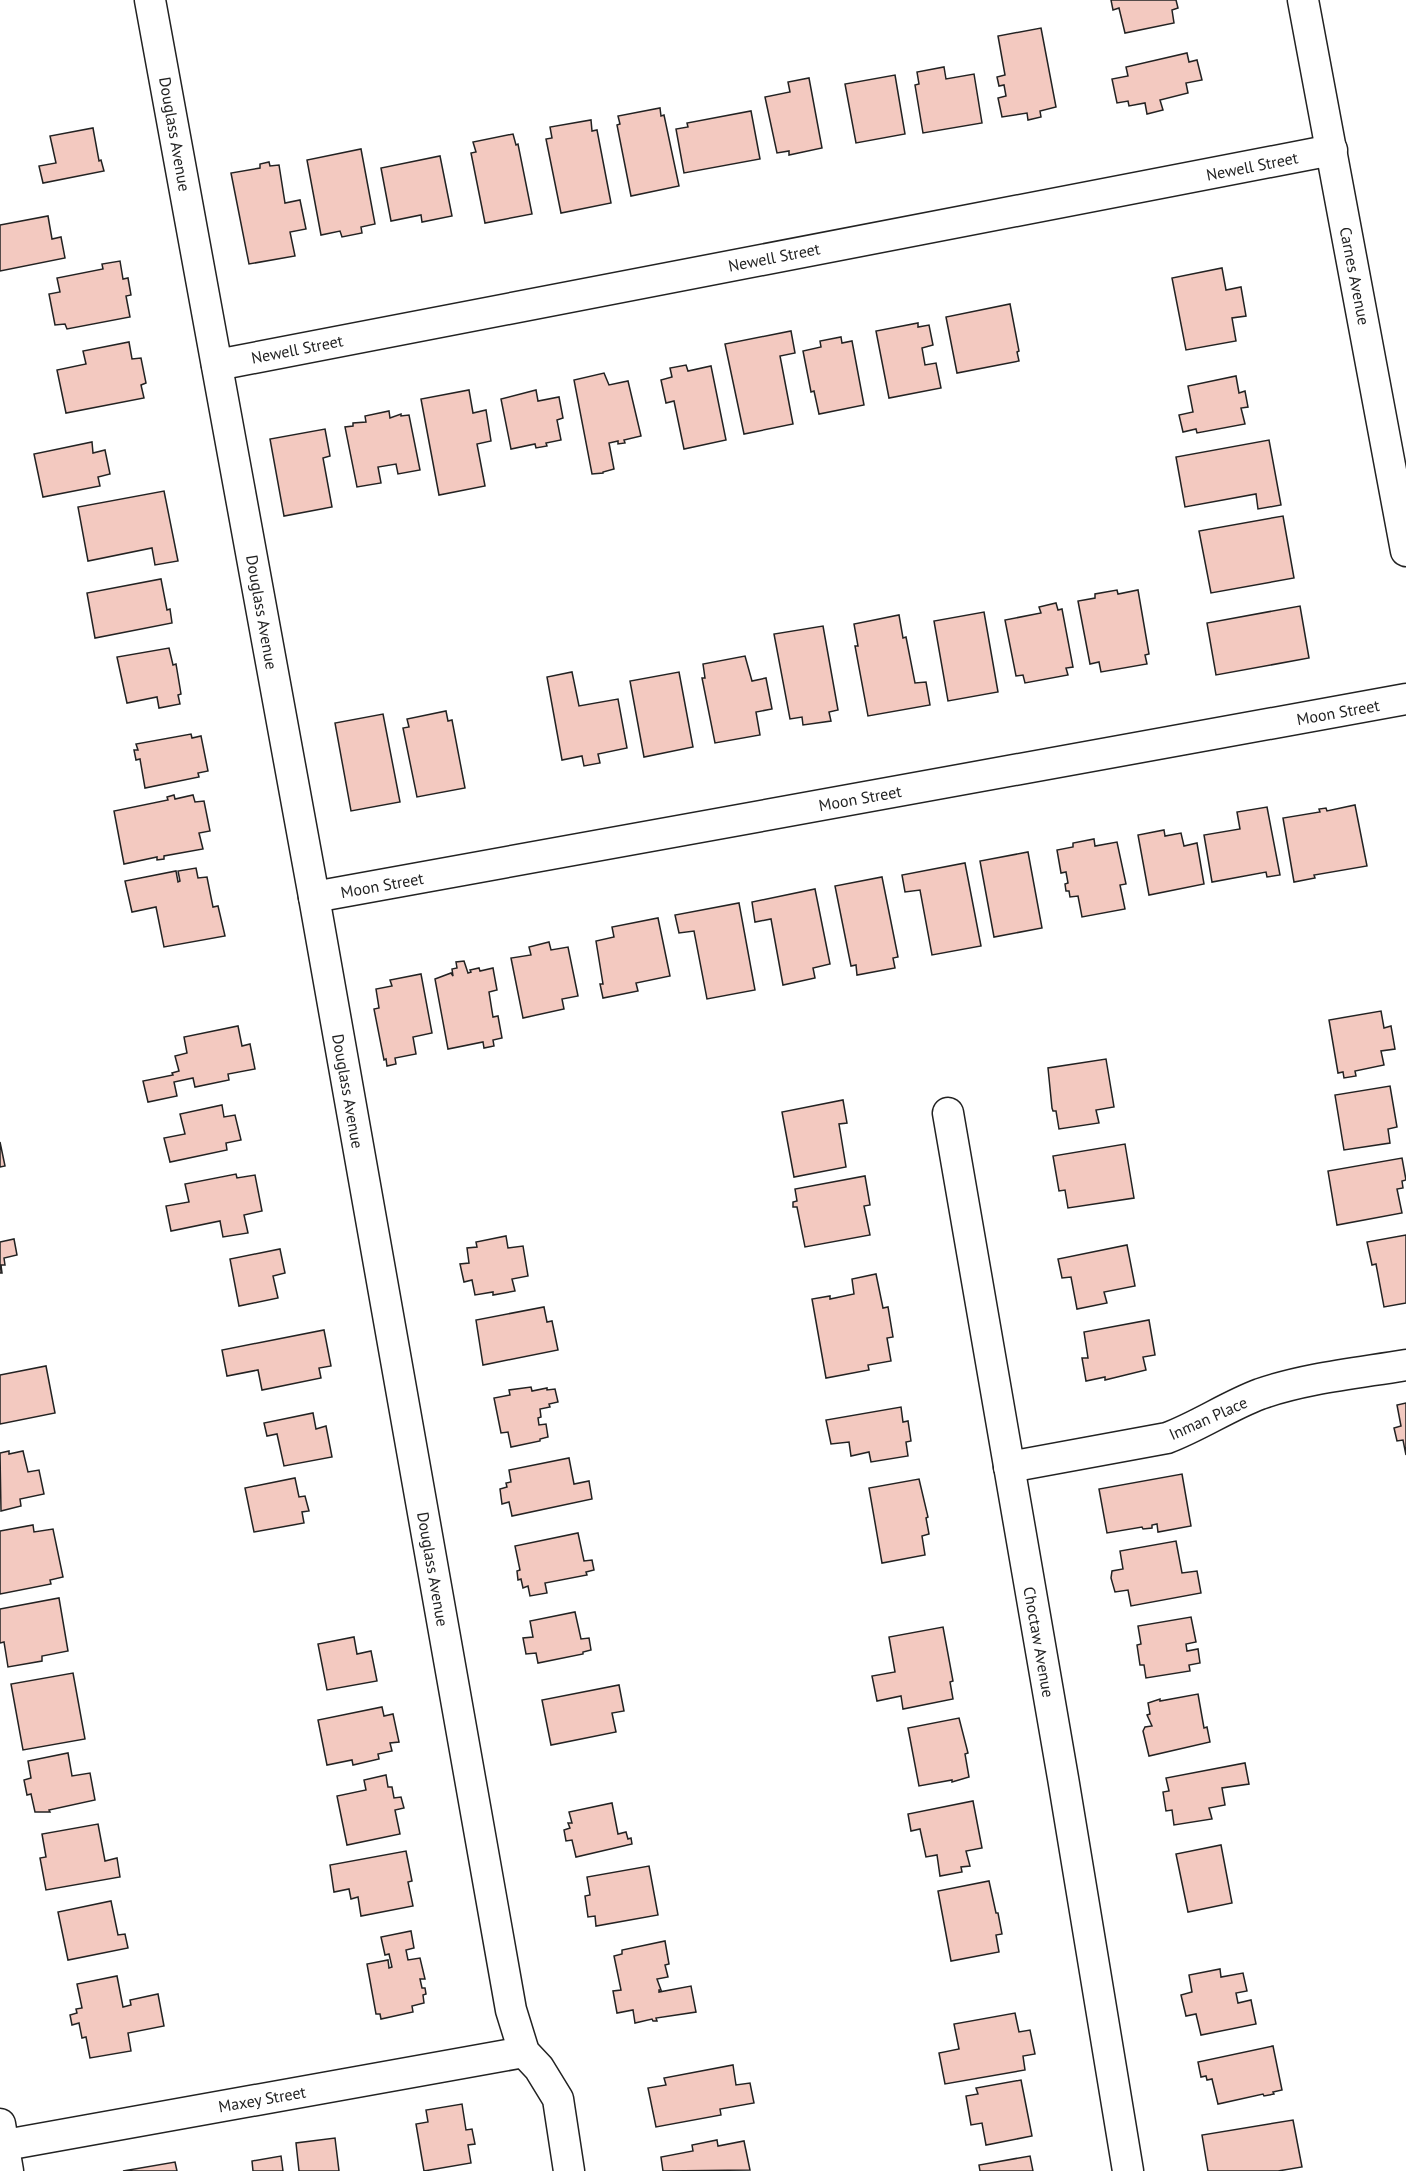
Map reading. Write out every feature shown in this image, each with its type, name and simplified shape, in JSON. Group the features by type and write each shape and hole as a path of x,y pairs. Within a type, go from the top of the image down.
{"street":[{"name":"Douglass Avenue","path":"150,0 314,897 511,2010 524,2052 539,2068 558,2099 569,2171"},
{"name":"Carnes Avenue","path":"1303,0 1406,551"},
{"name":"Newell Street","path":"217,365 1332,150"},
{"name":"Moon Street","path":"314,897 1406,699"},
{"name":"Choctaw Avenue","path":"948,1113 1128,2171"},
{"name":"Inman Place","path":"1009,1467 1167,1437 1191,1429 1260,1394 1311,1381 1406,1365"},
{"name":"Maxey Street","path":"3,2146 524,2052"}],"building":[{"path":"1111,0 1176,0 1178,8 1172,10 1174,23 1125,33 1119,8 1113,10"},
{"path":"1041,28 1056,107 1040,111 1041,117 1028,120 1027,113 1002,117 998,98 1006,96 1004,85 999,86 997,77 1005,75 998,36"},
{"path":"1187,53 1189,62 1197,60 1202,80 1186,83 1188,93 1160,100 1163,110 1147,114 1145,103 1129,106 1128,101 1117,103 1112,79 1128,76 1126,67"},
{"path":"944,67 946,79 974,74 982,123 923,133 915,85 919,84 917,72"},
{"path":"895,75 905,134 856,143 845,84"},
{"path":"809,78 822,148 789,155 789,151 777,153 765,97 790,92 788,82"},
{"path":"660,108 661,116 664,115 679,186 631,196 617,125 620,124 618,116"},
{"path":"751,111 760,159 684,173 676,129 688,127 687,123"},
{"path":"591,120 592,131 597,130 611,203 561,213 546,139 552,138 550,127"},
{"path":"93,128 99,161 101,160 104,171 43,183 39,166 56,163 50,136"},
{"path":"513,134 516,145 518,144 532,214 485,223 471,153 476,152 473,142"},
{"path":"361,149 375,224 361,227 362,233 342,237 340,231 321,235 307,160"},
{"path":"440,156 452,216 422,222 421,215 391,221 381,168"},
{"path":"269,162 270,166 279,165 285,203 300,200 306,229 290,232 295,256 249,264 231,173 260,168 260,164"},
{"path":"48,216 52,239 61,237 65,258 0,271 0,225"},
{"path":"120,261 123,279 128,278 131,295 126,296 130,317 67,329 65,324 55,325 49,294 60,292 57,278 103,269 102,264"},
{"path":"1222,268 1226,290 1241,287 1246,316 1232,318 1236,341 1186,350 1172,278"},
{"path":"1010,304 1019,361 957,373 946,317"},
{"path":"918,323 918,327 929,325 933,345 922,348 925,365 936,363 941,388 889,398 876,331"},
{"path":"791,331 795,353 780,356 793,424 744,434 725,344"},
{"path":"841,337 842,343 852,341 864,405 819,414 814,391 811,392 803,351 821,347 820,341"},
{"path":"129,342 132,359 141,358 146,383 141,385 144,398 66,413 57,370 86,364 83,351"},
{"path":"686,365 688,371 711,366 726,440 684,449 674,401 666,403 661,380 672,377 670,368"},
{"path":"604,373 609,385 628,381 641,436 624,440 625,443 618,444 618,441 609,443 614,469 592,474 574,380"},
{"path":"1236,376 1239,393 1245,391 1248,407 1241,408 1245,424 1197,433 1196,429 1183,432 1179,415 1193,412 1188,386"},
{"path":"469,390 473,413 486,410 491,441 477,444 485,486 439,495 421,399"},
{"path":"536,390 538,401 559,397 563,418 557,420 561,440 536,448 535,444 511,449 501,399"},
{"path":"389,411 390,418 401,414 401,416 409,415 420,470 398,474 396,464 378,467 381,483 357,487 345,427 353,426 353,423 366,422 365,416"},
{"path":"325,429 330,456 323,458 332,507 284,516 270,439"},
{"path":"1269,440 1281,505 1258,509 1256,494 1185,507 1176,457"},
{"path":"92,442 93,453 105,450 110,474 98,477 100,486 43,497 34,454"},
{"path":"164,491 178,561 155,565 152,548 88,561 78,507"},
{"path":"1283,516 1294,578 1211,593 1199,531"},
{"path":"161,579 172,623 95,638 87,593"},
{"path":"1117,590 1118,594 1138,590 1149,654 1145,655 1147,664 1101,672 1099,662 1090,664 1078,601 1095,598 1095,594"},
{"path":"1056,603 1058,610 1062,609 1073,667 1066,668 1068,675 1025,683 1023,675 1016,676 1005,620 1041,613 1039,607"},
{"path":"1300,606 1309,658 1216,675 1207,623"},
{"path":"984,612 998,692 948,701 934,621"},
{"path":"899,615 915,683 926,682 930,705 868,716 855,646 858,646 854,624"},
{"path":"823,626 838,710 829,712 831,721 803,725 802,717 790,719 774,634"},
{"path":"169,648 173,665 176,664 181,694 178,695 180,704 159,708 157,697 127,703 117,657"},
{"path":"745,656 752,681 766,678 772,709 756,712 760,735 715,743 702,678 705,678 703,664"},
{"path":"572,672 579,706 618,699 627,748 598,754 600,763 584,766 582,756 562,760 547,677"},
{"path":"679,672 693,747 644,757 630,681"},
{"path":"446,711 448,721 452,720 465,788 417,797 403,728 409,727 407,719"},
{"path":"383,714 400,802 351,811 335,723"},
{"path":"191,734 192,738 201,736 208,771 198,773 199,777 145,788 140,759 136,760 134,750 138,750 136,744"},
{"path":"174,795 175,799 193,795 195,802 204,801 210,831 199,833 203,849 164,856 164,859 157,860 157,857 124,864 114,811 168,800 167,797"},
{"path":"1355,805 1367,866 1314,875 1315,878 1294,882 1283,818 1320,812 1319,809 1326,808 1327,811"},
{"path":"1267,807 1280,875 1267,877 1266,872 1212,882 1204,835 1240,829 1237,812"},
{"path":"1164,830 1165,836 1181,833 1184,846 1197,843 1204,884 1149,895 1138,835"},
{"path":"1094,839 1095,846 1117,842 1126,884 1120,885 1125,909 1082,917 1078,896 1070,897 1069,891 1066,891 1065,884 1068,883 1066,872 1061,873 1057,850 1073,847 1073,843"},
{"path":"1028,852 1042,928 994,937 980,861"},
{"path":"965,863 981,946 932,955 920,890 905,892 902,875"},
{"path":"196,868 198,878 207,877 213,907 218,906 225,936 164,947 156,907 132,912 125,881 176,871 178,882 180,881 178,871"},
{"path":"882,877 898,957 893,958 895,968 857,975 856,965 851,966 835,886"},
{"path":"815,889 830,964 813,968 815,978 783,985 771,919 755,922 752,902"},
{"path":"739,903 755,990 707,999 694,931 679,933 675,915"},
{"path":"658,918 670,976 636,983 638,991 603,998 596,941 614,937 612,927"},
{"path":"549,942 551,950 568,947 578,996 562,999 564,1009 523,1018 511,958 531,955 529,947"},
{"path":"464,961 468,973 471,972 470,970 479,968 480,971 493,968 497,990 489,992 493,1017 498,1016 502,1038 493,1040 494,1046 484,1048 483,1042 448,1049 435,979 451,973 453,976 452,969 457,968 456,962"},
{"path":"421,974 432,1033 413,1037 416,1054 395,1058 396,1064 387,1066 374,1009 379,1008 376,989 392,986 390,980"},
{"path":"1381,1011 1384,1028 1391,1026 1395,1049 1381,1051 1384,1065 1355,1071 1356,1076 1344,1078 1343,1072 1338,1073 1329,1020"},
{"path":"238,1026 242,1046 250,1044 255,1069 228,1074 229,1080 195,1087 193,1078 174,1082 177,1096 148,1102 143,1081 173,1075 172,1073 179,1071 175,1056 187,1053 184,1037"},
{"path":"1106,1059 1114,1107 1096,1110 1099,1123 1059,1129 1056,1111 1052,1108 1048,1068"},
{"path":"1390,1086 1397,1127 1388,1129 1390,1143 1344,1150 1335,1095"},
{"path":"843,1100 847,1123 839,1124 846,1167 794,1177 782,1112"},
{"path":"222,1105 224,1117 235,1115 241,1140 226,1143 227,1150 170,1162 164,1138 185,1134 180,1114"},
{"path":"0,1142 5,1166 0,1167"},
{"path":"1125,1144 1134,1198 1068,1208 1065,1190 1059,1191 1053,1156"},
{"path":"1402,1158 1406,1180 1402,1181 1403,1188 1397,1189 1402,1213 1337,1225 1328,1171"},
{"path":"236,1174 237,1178 255,1175 262,1211 244,1215 248,1233 223,1237 220,1221 171,1231 166,1206 189,1202 185,1184"},
{"path":"865,1176 870,1205 864,1206 870,1235 805,1247 797,1207 793,1207 793,1202 797,1201 795,1189"},
{"path":"1406,1235 1406,1303 1384,1307 1376,1264 1372,1265 1367,1242"},
{"path":"506,1236 508,1248 523,1246 528,1276 512,1279 515,1291 475,1295 472,1280 464,1282 460,1264 469,1263 467,1248 477,1247 476,1242"},
{"path":"14,1239 17,1255 4,1258 5,1265 1,1265 2,1273 0,1273 0,1242"},
{"path":"1127,1245 1135,1286 1104,1292 1107,1303 1077,1309 1071,1277 1062,1278 1058,1259"},
{"path":"280,1249 285,1273 273,1276 278,1298 239,1306 230,1259"},
{"path":"876,1274 883,1308 888,1307 893,1337 887,1338 891,1361 868,1365 869,1370 826,1378 812,1299 830,1296 830,1299 854,1294 852,1279"},
{"path":"544,1307 547,1322 552,1321 558,1350 483,1365 476,1320"},
{"path":"1149,1320 1155,1355 1143,1357 1146,1370 1105,1380 1105,1377 1086,1381 1082,1358 1088,1358 1084,1332"},
{"path":"324,1330 331,1366 319,1368 321,1378 262,1390 258,1370 227,1376 222,1350"},
{"path":"46,1366 55,1413 0,1424 0,1375"},
{"path":"531,1387 532,1391 555,1389 558,1402 540,1409 541,1417 538,1418 539,1425 546,1424 548,1437 511,1447 508,1432 501,1433 494,1398 510,1395 509,1390"},
{"path":"1406,1403 1406,1455 1403,1440 1397,1441 1394,1428 1401,1426 1397,1405"},
{"path":"901,1407 903,1422 908,1421 911,1441 906,1442 908,1456 871,1462 869,1452 851,1456 849,1442 831,1444 826,1420"},
{"path":"313,1413 316,1429 326,1426 332,1457 284,1466 277,1434 267,1436 264,1423"},
{"path":"9,1451 9,1454 23,1451 28,1472 39,1470 44,1494 20,1499 21,1506 1,1511 0,1453"},
{"path":"569,1458 574,1484 589,1481 592,1499 512,1516 509,1502 502,1504 500,1489 507,1487 506,1483 511,1482 509,1470"},
{"path":"1182,1474 1191,1526 1158,1532 1157,1524 1152,1525 1152,1528 1143,1529 1142,1527 1107,1533 1099,1489"},
{"path":"295,1478 299,1497 305,1496 309,1511 302,1512 304,1523 254,1532 245,1488"},
{"path":"919,1479 928,1517 926,1518 929,1534 922,1536 925,1555 882,1563 869,1488"},
{"path":"33,1525 34,1532 53,1529 63,1577 50,1580 51,1584 0,1594 0,1531"},
{"path":"578,1533 584,1561 592,1560 594,1570 586,1572 587,1575 545,1583 547,1593 530,1596 528,1586 523,1588 521,1579 518,1580 517,1571 520,1570 515,1546"},
{"path":"1176,1541 1182,1573 1197,1571 1201,1593 1131,1606 1128,1590 1115,1592 1111,1578 1112,1571 1123,1569 1120,1551"},
{"path":"59,1598 68,1651 42,1656 42,1661 8,1667 4,1642 0,1643 0,1609"},
{"path":"575,1612 581,1639 589,1638 591,1650 583,1654 538,1663 536,1653 526,1654 523,1638 533,1637 530,1621"},
{"path":"1191,1617 1196,1642 1186,1644 1187,1651 1198,1649 1200,1663 1189,1665 1190,1671 1146,1678 1144,1665 1140,1665 1137,1645 1141,1644 1138,1626"},
{"path":"943,1627 953,1681 950,1682 953,1699 903,1709 901,1696 877,1701 872,1676 895,1672 889,1637"},
{"path":"354,1637 357,1654 371,1651 377,1681 327,1690 318,1644"},
{"path":"73,1673 85,1739 23,1750 11,1684"},
{"path":"619,1685 624,1711 612,1713 616,1732 551,1745 542,1700"},
{"path":"1198,1694 1204,1728 1207,1727 1210,1742 1149,1756 1143,1731 1145,1727 1152,1726 1147,1715 1150,1714 1148,1703 1160,1699 1160,1701"},
{"path":"382,1707 384,1716 393,1714 399,1742 390,1743 392,1751 378,1754 379,1759 353,1765 352,1760 327,1765 318,1720"},
{"path":"959,1718 968,1753 965,1754 969,1777 952,1782 952,1780 919,1786 908,1728"},
{"path":"68,1753 72,1776 90,1773 95,1800 49,1810 50,1812 35,1812 31,1794 27,1795 24,1780 31,1778 28,1761"},
{"path":"1245,1763 1249,1784 1222,1788 1225,1805 1209,1808 1212,1819 1174,1825 1172,1810 1166,1811 1163,1792 1169,1791 1166,1778"},
{"path":"386,1775 388,1787 392,1787 394,1798 401,1797 404,1808 395,1810 400,1834 347,1845 337,1796 366,1790 364,1780"},
{"path":"973,1801 982,1848 966,1851 970,1866 961,1867 962,1872 940,1876 937,1855 926,1857 920,1829 911,1831 908,1814"},
{"path":"612,1803 618,1834 626,1832 632,1844 576,1857 572,1840 566,1841 564,1830 570,1828 568,1823 572,1823 569,1812"},
{"path":"98,1824 105,1861 117,1858 120,1877 46,1890 40,1858 46,1857 42,1834"},
{"path":"1221,1845 1232,1903 1188,1912 1176,1854"},
{"path":"406,1851 412,1881 408,1882 413,1906 361,1916 358,1897 351,1899 349,1889 334,1892 330,1865"},
{"path":"649,1866 658,1915 596,1926 595,1916 588,1917 585,1896 590,1895 587,1877"},
{"path":"989,1881 1002,1934 996,1935 999,1952 951,1961 938,1891"},
{"path":"111,1901 118,1935 125,1934 128,1948 68,1960 58,1912"},
{"path":"411,1931 414,1948 406,1950 408,1960 420,1958 425,1979 420,1979 426,1994 423,1995 424,2003 412,2006 413,2012 381,2019 380,2014 376,2014 367,1964 388,1960 389,1968 392,1967 389,1954 385,1955 381,1937"},
{"path":"665,1941 669,1964 665,1965 668,1977 657,1979 661,1990 659,1992 691,1986 696,2012 656,2018 657,2021 652,2019 635,2023 633,2010 617,2013 613,1991 621,1990 614,1956 622,1954 622,1950"},
{"path":"1220,1969 1221,1977 1243,1973 1247,1991 1236,1993 1238,2003 1251,2000 1256,2024 1201,2035 1196,2014 1186,2016 1181,1995 1192,1992 1189,1975"},
{"path":"117,1976 123,2007 131,2005 130,2000 158,1994 164,2026 128,2033 131,2051 90,2058 86,2037 82,2038 79,2023 72,2025 70,2015 77,2013 76,2009 82,2008 77,1984"},
{"path":"1015,2013 1019,2032 1030,2030 1035,2054 1023,2056 1025,2070 945,2084 939,2053 959,2049 954,2024"},
{"path":"1273,2046 1282,2090 1273,2092 1274,2094 1264,2096 1263,2094 1218,2104 1212,2079 1207,2080 1206,2076 1201,2077 1198,2062"},
{"path":"733,2065 736,2085 750,2083 754,2103 720,2109 721,2115 656,2127 648,2088 666,2085 664,2078"},
{"path":"1021,2080 1032,2136 986,2145 982,2123 971,2125 966,2096 978,2094 976,2088"},
{"path":"462,2104 466,2130 472,2129 475,2144 468,2145 471,2163 424,2171 416,2124 428,2122 426,2110"},
{"path":"1293,2120 1302,2167 1278,2171 1208,2171 1202,2135"},
{"path":"335,2138 339,2171 299,2171 296,2143"},
{"path":"717,2140 718,2146 744,2141 750,2170 663,2171 661,2157 693,2151 692,2145"},
{"path":"281,2156 283,2171 253,2171 252,2161"},
{"path":"1030,2156 1033,2171 980,2171 979,2165"},
{"path":"175,2162 177,2171 123,2171"}]}
